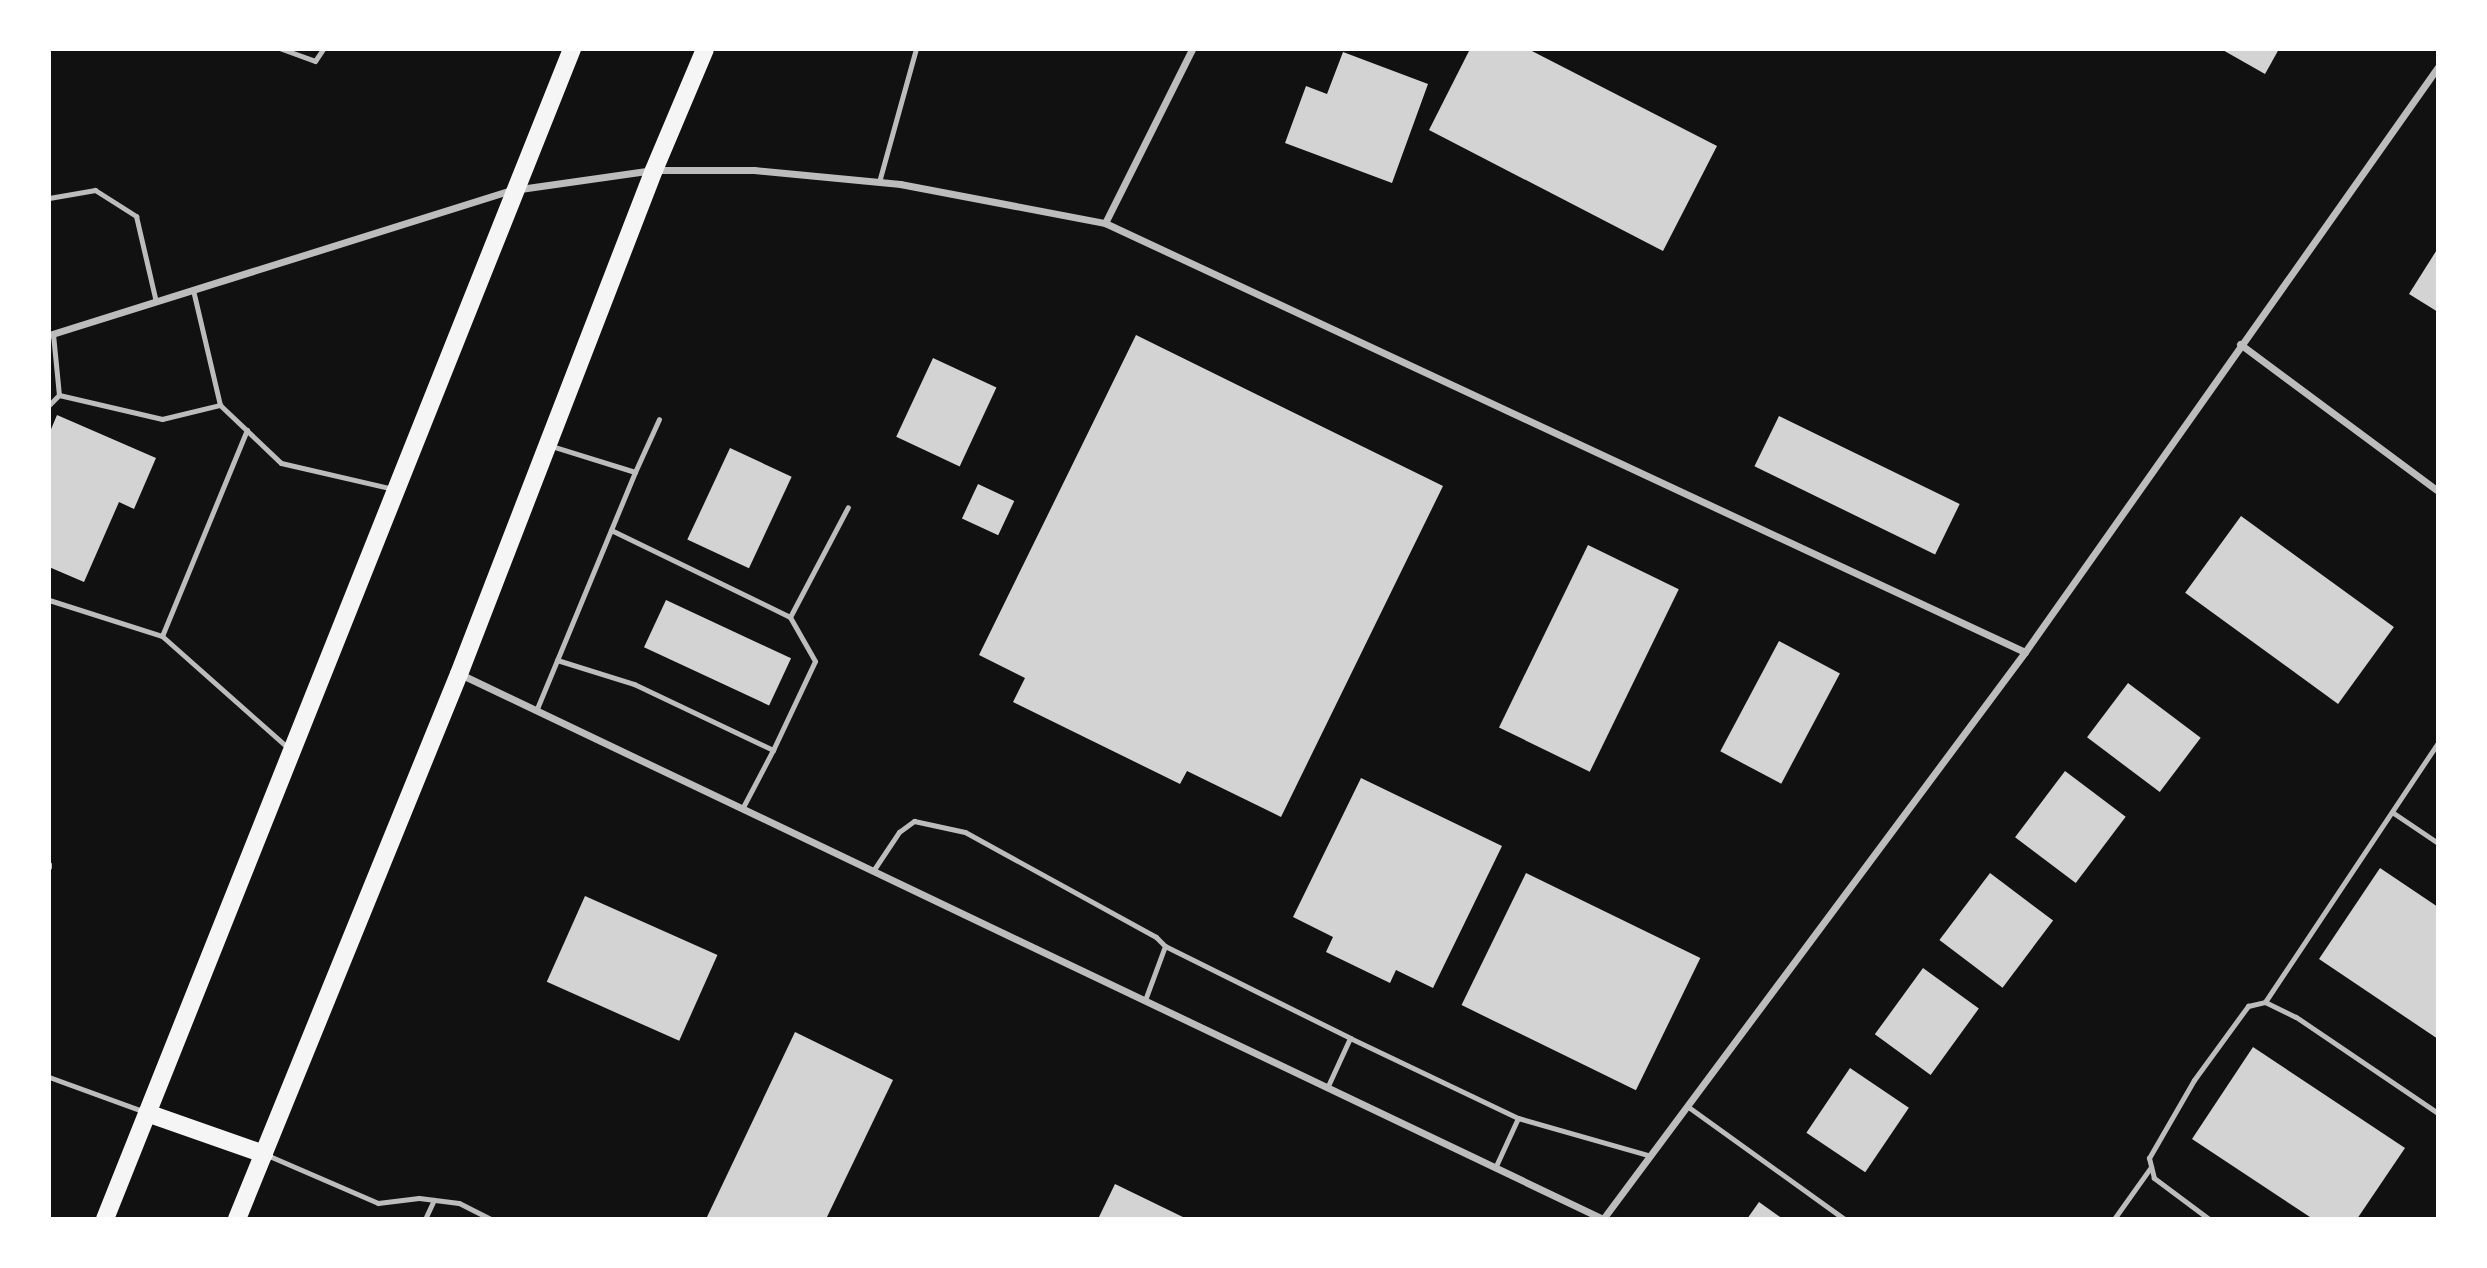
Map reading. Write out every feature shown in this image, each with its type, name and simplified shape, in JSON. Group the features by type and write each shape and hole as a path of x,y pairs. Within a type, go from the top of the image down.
{"main road":[{"path":"105,1219 513,190 572,49"},
{"path":"237,1219 459,674 654,170 705,49"},
{"path":"147,1113 264,1154"}],"street":[{"path":"1105,223 1192,49"},
{"path":"459,674 1603,1219 2025,652 2438,67"},
{"path":"51,335 513,190 654,170 754,170 879,183 1105,223 2025,652"},
{"path":"2240,344 2438,491"}],"lane":[{"path":"282,49 316,61 323,49"},
{"path":"879,183 916,49"},
{"path":"49,198 95,190 136,215 156,302"},
{"path":"193,290 220,405 281,463 396,489"},
{"path":"51,335 59,395"},
{"path":"59,395 162,419 220,405"},
{"path":"49,405 59,395"},
{"path":"536,710 659,419"},
{"path":"162,636 247,430"},
{"path":"548,444 635,472"},
{"path":"790,617 848,507"},
{"path":"611,530 790,617 815,661 743,809"},
{"path":"49,600 162,636 292,751"},
{"path":"557,660 634,684 773,750"},
{"path":"2265,1002 2438,743"},
{"path":"2392,812 2438,844"},
{"path":"873,871 899,832 914,821 965,832 1141,928 1165,946 1518,1118 1651,1156"},
{"path":"1144,1000 1165,946"},
{"path":"2209,1219 2154,1178 2149,1158 2194,1080 2248,1006 2265,1002 2296,1017 2438,1113"},
{"path":"1327,1087 1350,1038"},
{"path":"49,1077 147,1113"},
{"path":"1687,1106 1844,1219"},
{"path":"1495,1168 1518,1118"},
{"path":"264,1154 378,1203 419,1198 459,1203 491,1219"},
{"path":"2114,1219 2151,1167"},
{"path":"425,1219 434,1200"}],"building":[{"path":"1470,49 1528,49 1717,146 1663,251 1429,130"},
{"path":"2221,49 2279,49 2265,74"},
{"path":"1343,52 1428,84 1392,183 1285,143 1306,86 1327,94"},
{"path":"2438,248 2438,312 2409,294"},
{"path":"1136,335 1443,486 1281,817 1187,771 1180,784 1013,702 1025,678 979,655"},
{"path":"933,358 996,388 960,466 896,437"},
{"path":"57,415 156,458 134,509 119,502 84,582 49,567 49,434"},
{"path":"1779,416 1960,504 1935,554 1754,466"},
{"path":"730,448 792,477 749,568 687,540"},
{"path":"978,484 1014,501 998,535 962,518"},
{"path":"2241,516 2394,627 2338,704 2185,593"},
{"path":"1588,545 1679,589 1590,772 1499,727"},
{"path":"666,600 791,658 769,705 644,647"},
{"path":"1779,641 1840,673 1781,784 1720,751"},
{"path":"2128,683 2201,738 2160,792 2087,737"},
{"path":"2065,771 2126,817 2076,883 2015,837"},
{"path":"1361,778 1502,846 1433,988 1396,970 1390,983 1326,952 1333,937 1293,917"},
{"path":"2380,868 2438,907 2438,1039 2319,959"},
{"path":"1526,873 1700,958 1636,1090 1462,1005"},
{"path":"1990,873 2053,921 2003,988 1939,940"},
{"path":"585,896 717,955 679,1041 547,982"},
{"path":"1923,968 1979,1009 1931,1075 1875,1034"},
{"path":"795,1032 893,1080 826,1219 706,1219"},
{"path":"2253,1047 2405,1148 2357,1219 2313,1219 2192,1139"},
{"path":"1850,1068 1909,1108 1865,1172 1806,1133"},
{"path":"1115,1184 1187,1219 1098,1219"},
{"path":"1759,1202 1783,1219 1747,1219"}]}
